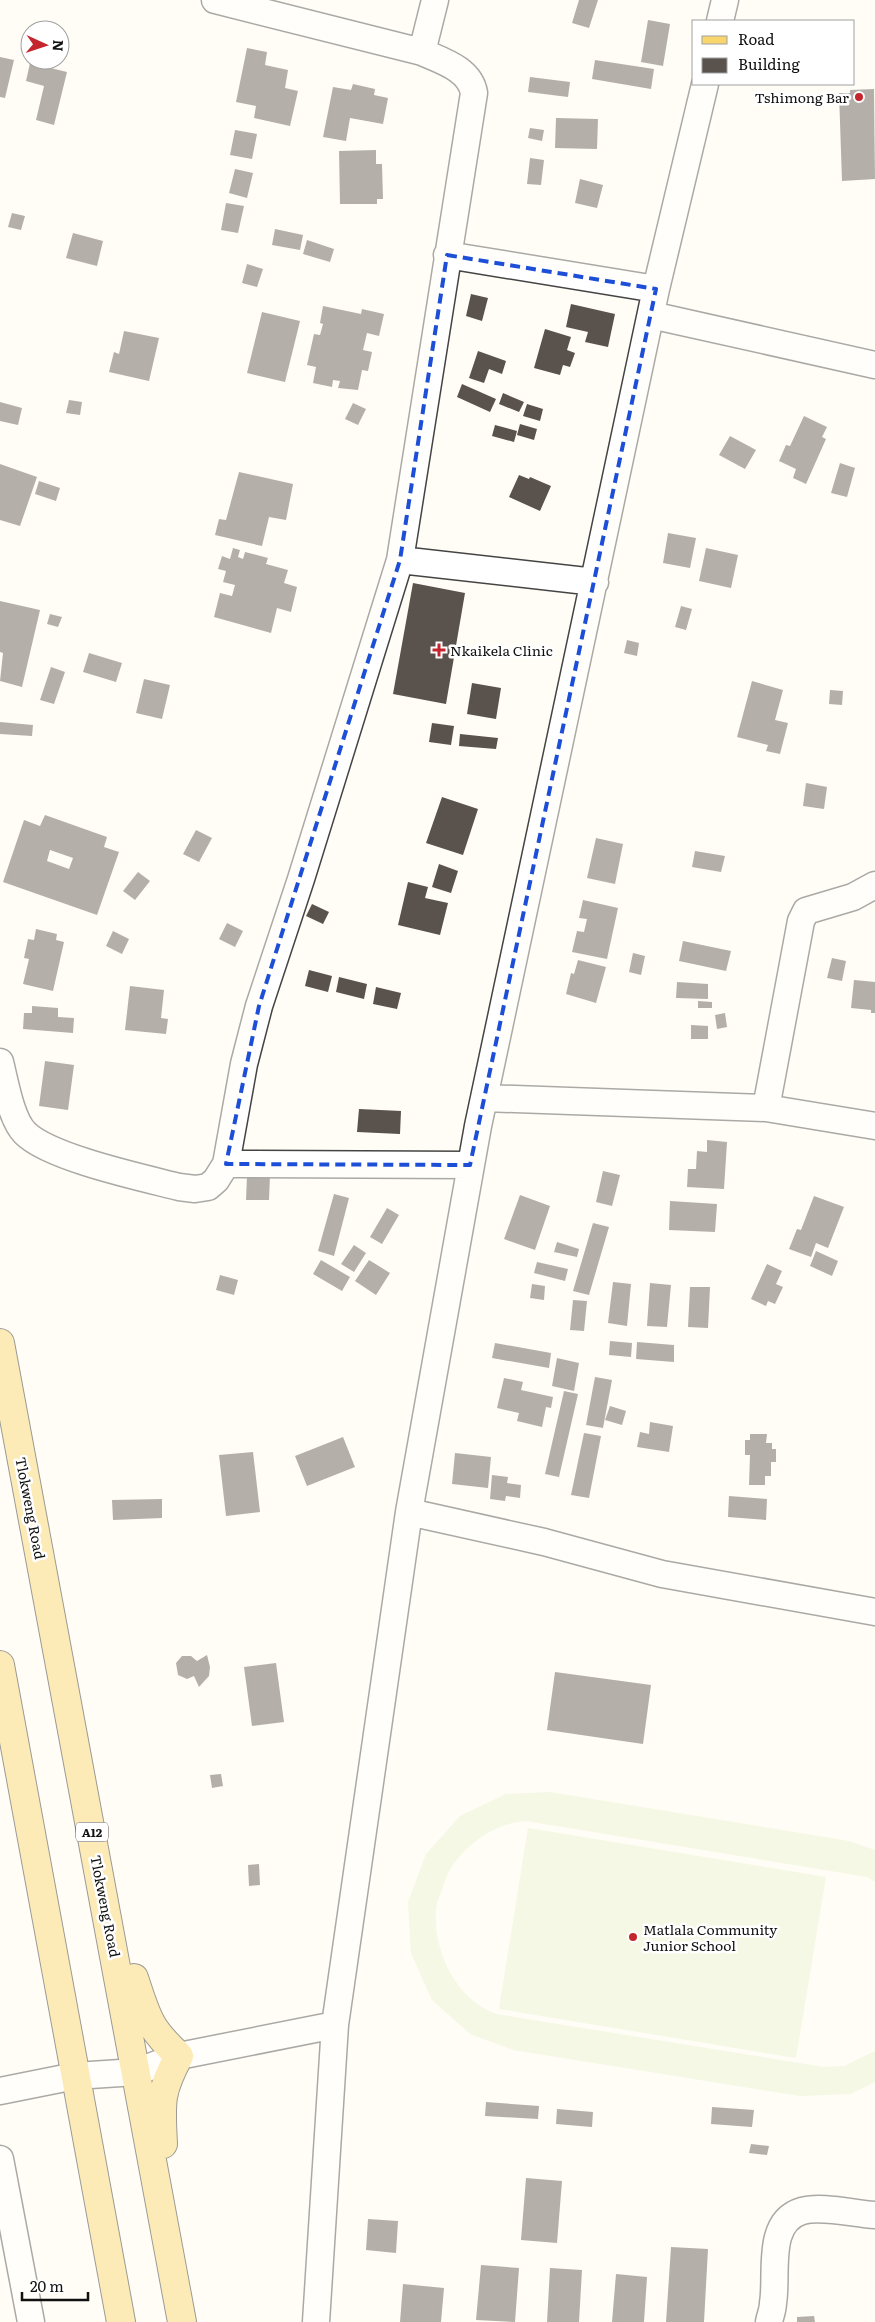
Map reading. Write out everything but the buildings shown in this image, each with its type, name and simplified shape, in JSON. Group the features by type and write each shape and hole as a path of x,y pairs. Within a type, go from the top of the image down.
{"main road":[{"name":"Tlokweng Road","path":"0,1343 182,2322"},
{"path":"0,1665 121,2322"},
{"path":"102,1890 146,2014 161,2039 179,2056 166,2081 161,2107 169,2183 168,2247"}],"street":[{"path":"0,1062 15,1116 25,1133 61,1154 162,1182 195,1189 208,1187 216,1180 226,1164 244,1064 259,1006 301,879 400,560 474,93 471,82 452,65 422,52 215,0"},
{"path":"422,52 435,0"},
{"path":"720,20 725,0"},
{"path":"316,2322 335,2025 409,1512 470,1165 656,289 705,85"},
{"path":"447,255 656,289"},
{"path":"651,315 875,365"},
{"path":"400,560 595,582"},
{"path":"766,1108 801,921 806,910 853,897 875,885"},
{"path":"484,1098 766,1108 875,1126"},
{"path":"226,1164 470,1165"},
{"path":"409,1512 544,1542 662,1574 875,1612"},
{"path":"0,2091 75,2076 136,2072 179,2056 335,2025"},
{"path":"0,2159 31,2322"},
{"path":"769,2322 774,2303 775,2254 779,2232 790,2219 802,2211 819,2210 875,2215"}],"highlighted area":[{"path":"447,255 656,289 470,1165 226,1164 259,1006 400,560"}],"green space":[{"path":"550,1792 849,1841 875,1850 875,1882 867,1877 526,1821 504,1826 483,1836 465,1850 450,1870 437,1903 436,1924 442,1956 458,1985 469,1997 481,2007 496,2014 824,2067 844,2066 875,2051 875,2082 851,2094 800,2096 513,2050 470,2034 432,2000 411,1953 408,1902 426,1854 460,1816 506,1794"},
{"path":"528,1828 826,1877 796,2058 499,2009"}],"place":[{"name":"Tshimong Bar","path":"859,97"},
{"name":"Nkaikela Clinic","path":"439,650"},
{"name":"Matlala Community Junior School","path":"633,1937"}]}
